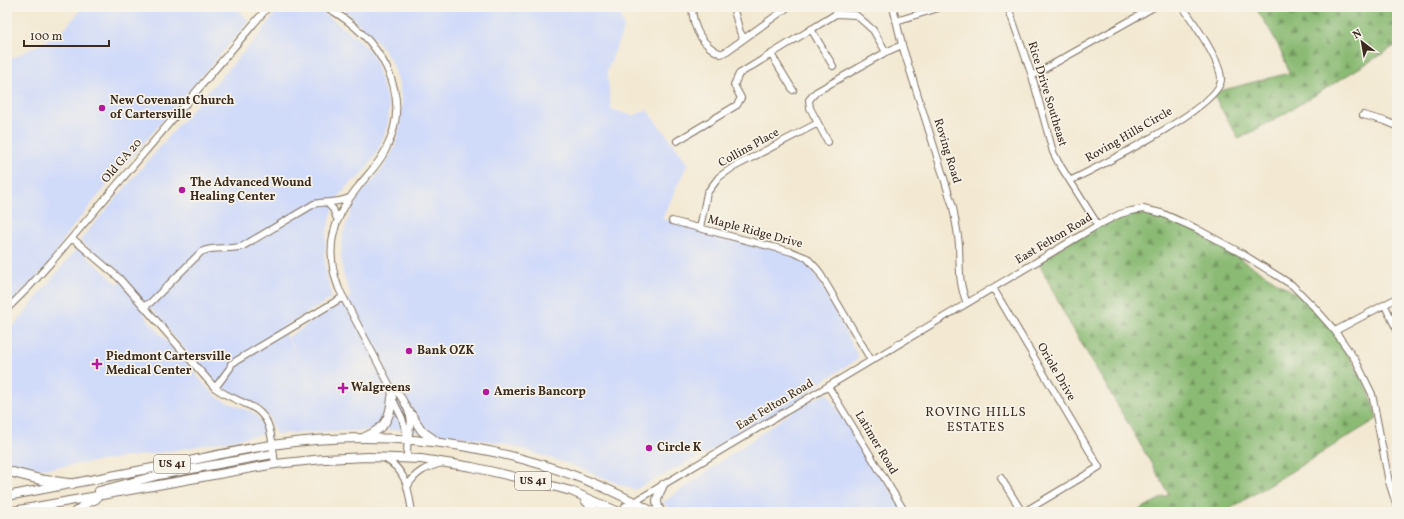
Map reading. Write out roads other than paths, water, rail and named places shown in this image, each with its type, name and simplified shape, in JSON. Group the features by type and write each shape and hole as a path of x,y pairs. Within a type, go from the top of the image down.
{"highway":[{"path":"7,471 42,480 72,484"}],"main road":[{"path":"363,438 383,426 389,416 392,398"},
{"path":"410,414 422,431 439,442"},
{"name":"US 41","path":"7,496 272,445 320,440 363,438 439,442 491,451 535,462 577,476 653,512"},
{"path":"84,498 112,486 159,475 273,454"},
{"name":"US 41","path":"8,512 275,464 324,459 382,457 407,458 472,467 533,481 571,492 620,511"},
{"path":"661,512 657,507 656,501 663,485"},
{"path":"74,512 85,504 106,494"},
{"path":"582,496 596,512"},
{"path":"620,511 634,512"}],"street":[{"name":"Old GA 20","path":"7,309 41,274 268,7"},
{"path":"326,7 333,9 365,37 377,51 388,68 395,94 396,120 389,144 375,166 350,198 337,219 332,238 331,255 334,276 342,297 391,388 392,398 402,418 408,440"},
{"path":"692,7 696,30 705,43 713,50 721,54 787,8"},
{"path":"733,7 740,32 744,39"},
{"name":"Roving Road","path":"893,7 902,45 953,207 958,239 960,278 967,303"},
{"path":"896,21 942,7"},
{"name":"Rice Drive Southeast","path":"1008,7 1032,76 1053,152 1098,225"},
{"path":"1032,76 1154,7"},
{"name":"Roving Hills Circle","path":"1070,181 1149,139 1208,100 1218,89 1222,78 1218,66 1184,7"},
{"path":"677,141 737,105 741,98 734,85 739,74 836,14 856,15 873,30 886,52"},
{"path":"812,30 833,66"},
{"path":"828,142 810,108 809,100 816,92 886,52 902,45"},
{"path":"772,54 793,90"},
{"path":"1363,115 1397,126"},
{"name":"Collins Place","path":"700,228 707,194 720,177 732,168 818,123"},
{"path":"144,306 150,303 202,252 210,248 234,248 243,246 308,207 319,203 338,202 350,198"},
{"path":"327,203 333,209 337,219"},
{"name":"East Felton Road","path":"620,511 1098,225 1120,214 1144,209 1161,213 1195,228 1241,253 1292,285 1335,331 1356,361 1372,394 1390,482 1397,507"},
{"name":"Maple Ridge Drive","path":"672,221 769,245 807,258 818,270 871,360"},
{"path":"72,238 119,278 215,388 226,395 260,411 269,426 275,464"},
{"name":"Oriole Drive","path":"993,288 1099,468 1023,512"},
{"path":"215,388 230,368 231,364 342,297"},
{"path":"1335,331 1385,306 1397,298"},
{"path":"1385,306 1397,330"},
{"name":"Latimer Road","path":"828,386 905,512"},
{"path":"391,388 399,394 410,414 412,423 408,440 407,458"},
{"path":"382,457 392,463 401,472 408,486 412,512"},
{"path":"408,486 413,477 418,473 426,468 443,462"},
{"path":"1001,478 1023,512"}],"place":[{"name":"New Covenant Church of Cartersville","path":"102,108"},
{"name":"The Advanced Wound Healing Center","path":"182,190"},
{"name":"Bank OZK","path":"409,351"},
{"name":"Piedmont Cartersville Medical Center","path":"97,364"},
{"name":"Walgreens","path":"343,388"},
{"name":"Ameris Bancorp","path":"486,392"},
{"name":"Circle K","path":"649,448"}],"district":[{"name":"ROVING HILLS ESTATES","path":"976,420"}]}
